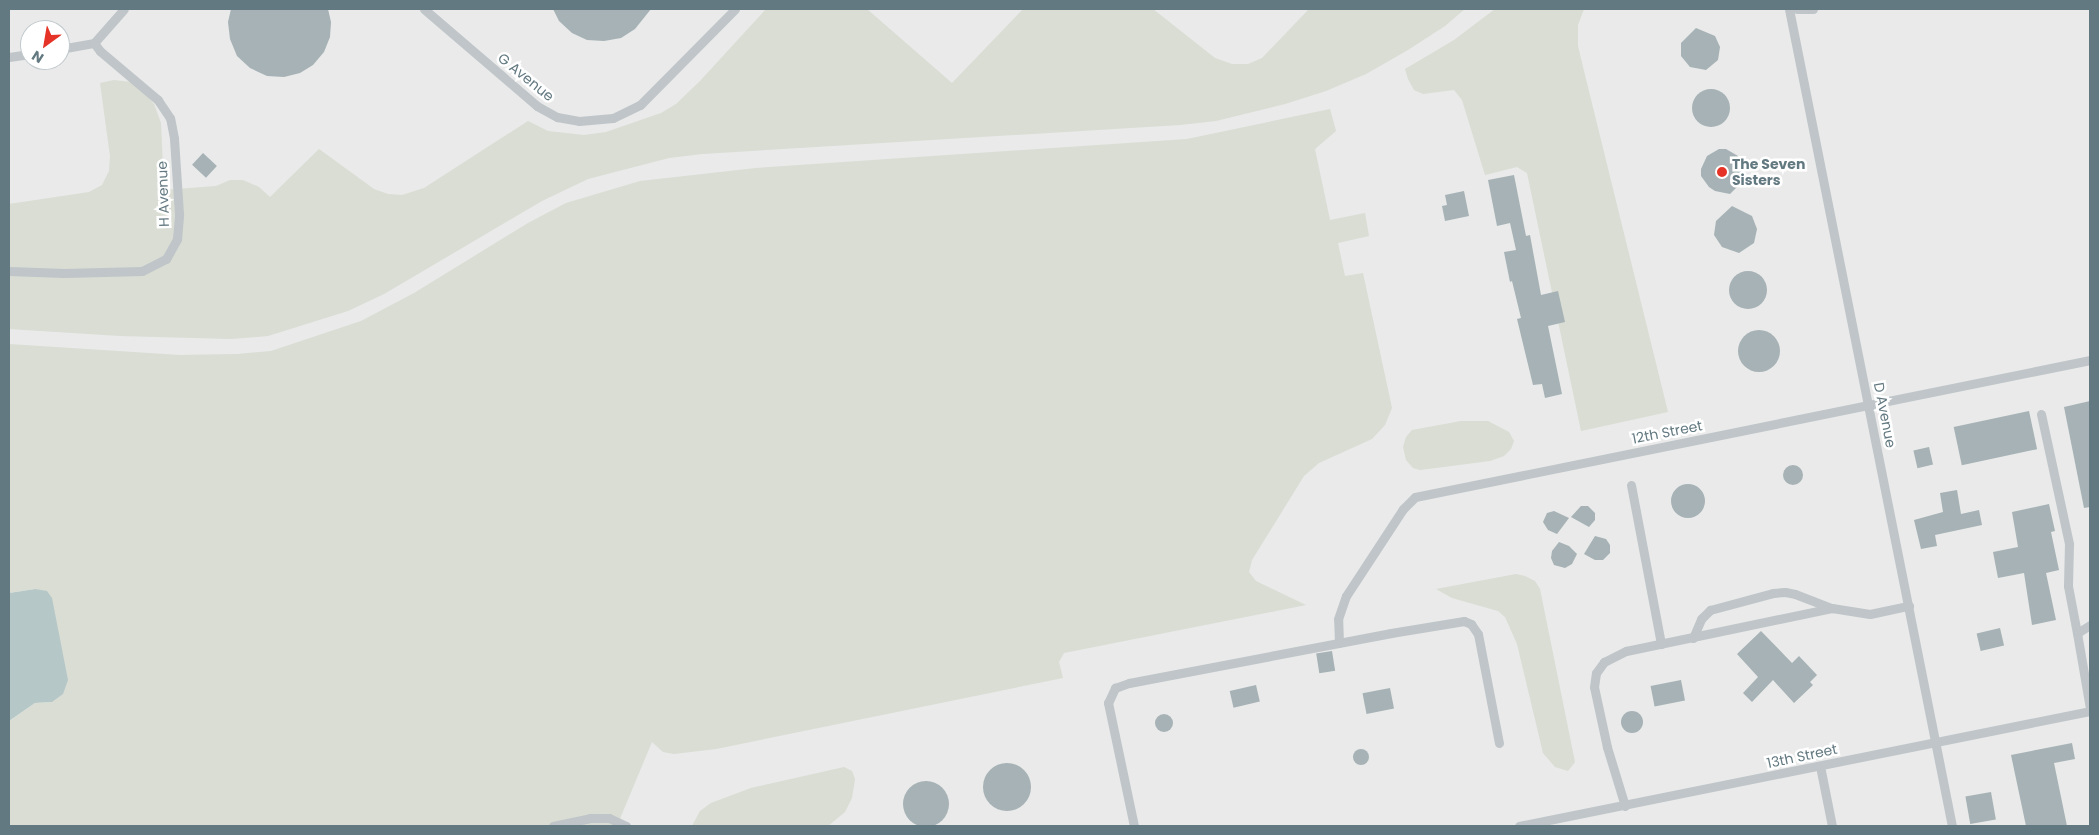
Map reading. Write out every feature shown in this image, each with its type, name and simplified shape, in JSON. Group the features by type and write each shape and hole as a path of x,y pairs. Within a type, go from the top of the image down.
{"lane":[{"path":"70,47 94,43 124,9"},
{"name":"G Avenue","path":"424,9 537,106 557,117 579,121 613,118 640,105 735,9"},
{"name":"D Avenue","path":"1790,9 1952,826"},
{"path":"1799,9 1813,9"},
{"name":"H Avenue","path":"9,272 142,271 166,259 177,239 179,214 174,138 170,118 158,100 100,51 94,43"},
{"name":"12th Street","path":"1339,642 1338,619 1346,596 1403,509 1416,497 2090,360"},
{"path":"2041,414 2069,544 2068,586 2090,709"},
{"path":"1631,485 1661,644"},
{"path":"1693,638 1701,619 1710,610 1773,593 1785,592 1795,594 1832,608 1870,614 1909,606"},
{"path":"1625,806 1599,716 1594,680 1600,667 1616,655 1626,651 1832,608"},
{"path":"1134,826 1108,703 1115,688 1129,683 1339,642 1464,621 1472,624 1478,634 1499,744"},
{"path":"2077,633 2090,625"},
{"name":"13th Street","path":"1519,826 1625,806 2090,709"},
{"path":"1820,766 1832,826"},
{"path":"552,826 590,818 609,818 626,826"}],"shaded area":[{"path":"9,9 2090,9 2090,826 98,826 9,477"},
{"path":"766,9 867,9 952,83 1023,9 1153,9 1215,58 1232,64 1248,64 1262,58 1309,9 1465,9 1445,26 1366,74 1326,91 1285,104 1216,121 1180,125 702,154 669,158 588,179 542,201 384,294 348,311 268,336 231,339 120,336 9,329 9,204 89,192 102,185 109,171 110,156 100,83 114,80 131,82 143,91 154,104 161,123 164,190 216,186 230,180 243,180 259,187 270,197 319,149 374,189 388,194 402,195 424,188 528,121 548,131 584,135 606,132 661,113 676,104 700,81"},
{"path":"1495,9 1584,9 1578,25 1578,46 1668,412 1581,431 1527,173 1517,167 1485,175 1462,100 1454,90 1423,94 1414,90 1408,79 1405,69 1454,40"},
{"path":"1330,109 1336,131 1315,149 1330,220 1365,213 1369,236 1338,243 1345,276 1363,273 1392,408 1385,425 1372,439 1319,463 1304,476 1252,560 1249,572 1256,581 1306,605 1064,653 1059,662 1063,678 716,749 674,754 663,752 652,742 619,821 619,826 9,826 9,721 35,703 52,702 35,589 9,593 9,344 180,355 237,354 271,351 361,321 414,293 528,223 566,203 640,181 756,168 1187,139"},
{"path":"1461,421 1488,421 1509,432 1514,441 1511,449 1504,456 1490,461 1420,470 1413,468 1406,460 1403,447 1406,437 1412,430"},
{"path":"1516,574 1535,581 1540,589 1575,762 1568,771 1555,767 1543,753 1517,644 1505,617 1498,611 1452,598 1436,589"},
{"path":"35,589 47,591 52,598 68,680 63,694 52,702 35,703 9,721 9,593"},
{"path":"844,767 852,771 855,779 852,798 845,812 828,826 692,826 700,811 711,803 751,788"}],"building":[{"path":"231,9 328,9 331,22 330,37 324,52 313,65 300,73 284,77 267,76 250,68 237,56 230,39 228,22"},
{"path":"553,9 651,9 635,29 621,38 604,41 587,40 572,33 559,21"},
{"path":"1696,28 1715,36 1720,47 1718,60 1706,70 1690,67 1681,56 1681,43"},
{"path":"1711,89 1725,94 1730,108 1725,122 1711,127 1697,122 1692,108 1697,94"},
{"name":"The Seven Sisters","path":"1719,149 1726,149 1738,156 1744,169 1741,183 1730,194 1715,191 1709,187 1701,176 1701,169 1707,156"},
{"path":"203,153 217,166 206,178 192,165"},
{"path":"1514,175 1526,236 1530,235 1541,295 1558,291 1565,322 1548,326 1562,394 1545,398 1542,384 1533,385 1517,319 1521,318 1512,281 1510,282 1504,252 1516,250 1510,223 1497,226 1488,180"},
{"path":"1464,191 1469,216 1445,221 1442,206 1447,205 1445,195"},
{"path":"1732,206 1752,216 1757,229 1754,243 1739,253 1722,247 1714,235 1716,221"},
{"path":"1748,271 1761,277 1767,290 1761,303 1748,309 1735,303 1729,290 1735,277"},
{"path":"1763,330 1771,333 1777,339 1780,351 1777,363 1771,369 1755,372 1747,369 1741,363 1738,347 1741,339 1747,333"},
{"path":"2090,401 2090,507 2084,508 2064,407"},
{"path":"2029,411 2037,449 1962,465 1954,427"},
{"path":"1929,447 1933,465 1917,468 1913,451"},
{"path":"1793,465 1800,468 1803,475 1800,482 1793,485 1786,482 1783,475 1786,468"},
{"path":"1688,484 1700,489 1705,501 1700,513 1688,518 1676,513 1671,501 1676,489"},
{"path":"1957,490 1961,514 1979,510 1982,525 1935,535 1937,546 1921,549 1914,520 1943,512 1940,493"},
{"path":"2049,504 2055,531 2051,532 2059,570 2046,573 2056,620 2032,625 2024,573 1998,578 1993,552 2018,547 2012,512"},
{"path":"1581,506 1588,506 1595,513 1595,520 1589,527 1571,517"},
{"path":"1554,511 1569,518 1557,534 1548,530 1543,522 1547,513"},
{"path":"1595,536 1606,539 1610,545 1610,553 1603,560 1595,560 1584,554"},
{"path":"1559,542 1569,546 1577,554 1572,564 1565,568 1554,565 1551,558 1552,551"},
{"path":"2000,628 2004,646 1981,651 1977,633"},
{"path":"1761,631 1792,663 1799,656 1817,675 1810,682 1813,685 1794,703 1773,680 1752,702 1743,693 1758,677 1737,654"},
{"path":"1332,651 1335,671 1319,673 1316,654"},
{"path":"1681,680 1685,701 1655,707 1651,686"},
{"path":"1256,685 1260,702 1234,708 1230,691"},
{"path":"1390,688 1394,709 1367,714 1363,693"},
{"path":"1628,711 1636,711 1643,718 1643,726 1636,733 1628,733 1621,726 1621,718"},
{"path":"1164,714 1170,717 1173,723 1170,729 1164,732 1158,729 1155,723 1158,717"},
{"path":"2072,743 2075,759 2054,763 2067,826 2026,826 2011,755"},
{"path":"1358,749 1364,749 1369,754 1367,763 1358,765 1353,760 1353,754"},
{"path":"1007,763 1016,765 1024,770 1029,778 1031,787 1029,796 1024,804 1016,809 1007,811 998,809 990,804 985,796 983,787 985,778 990,770 998,765"},
{"path":"931,781 943,787 948,795 948,813 943,821 935,826 921,827 909,821 904,813 903,799 909,787 917,782"},
{"path":"1991,792 1996,820 1970,824 1965,797"}],"place":[{"name":"The Seven Sisters","path":"1722,172"}]}
